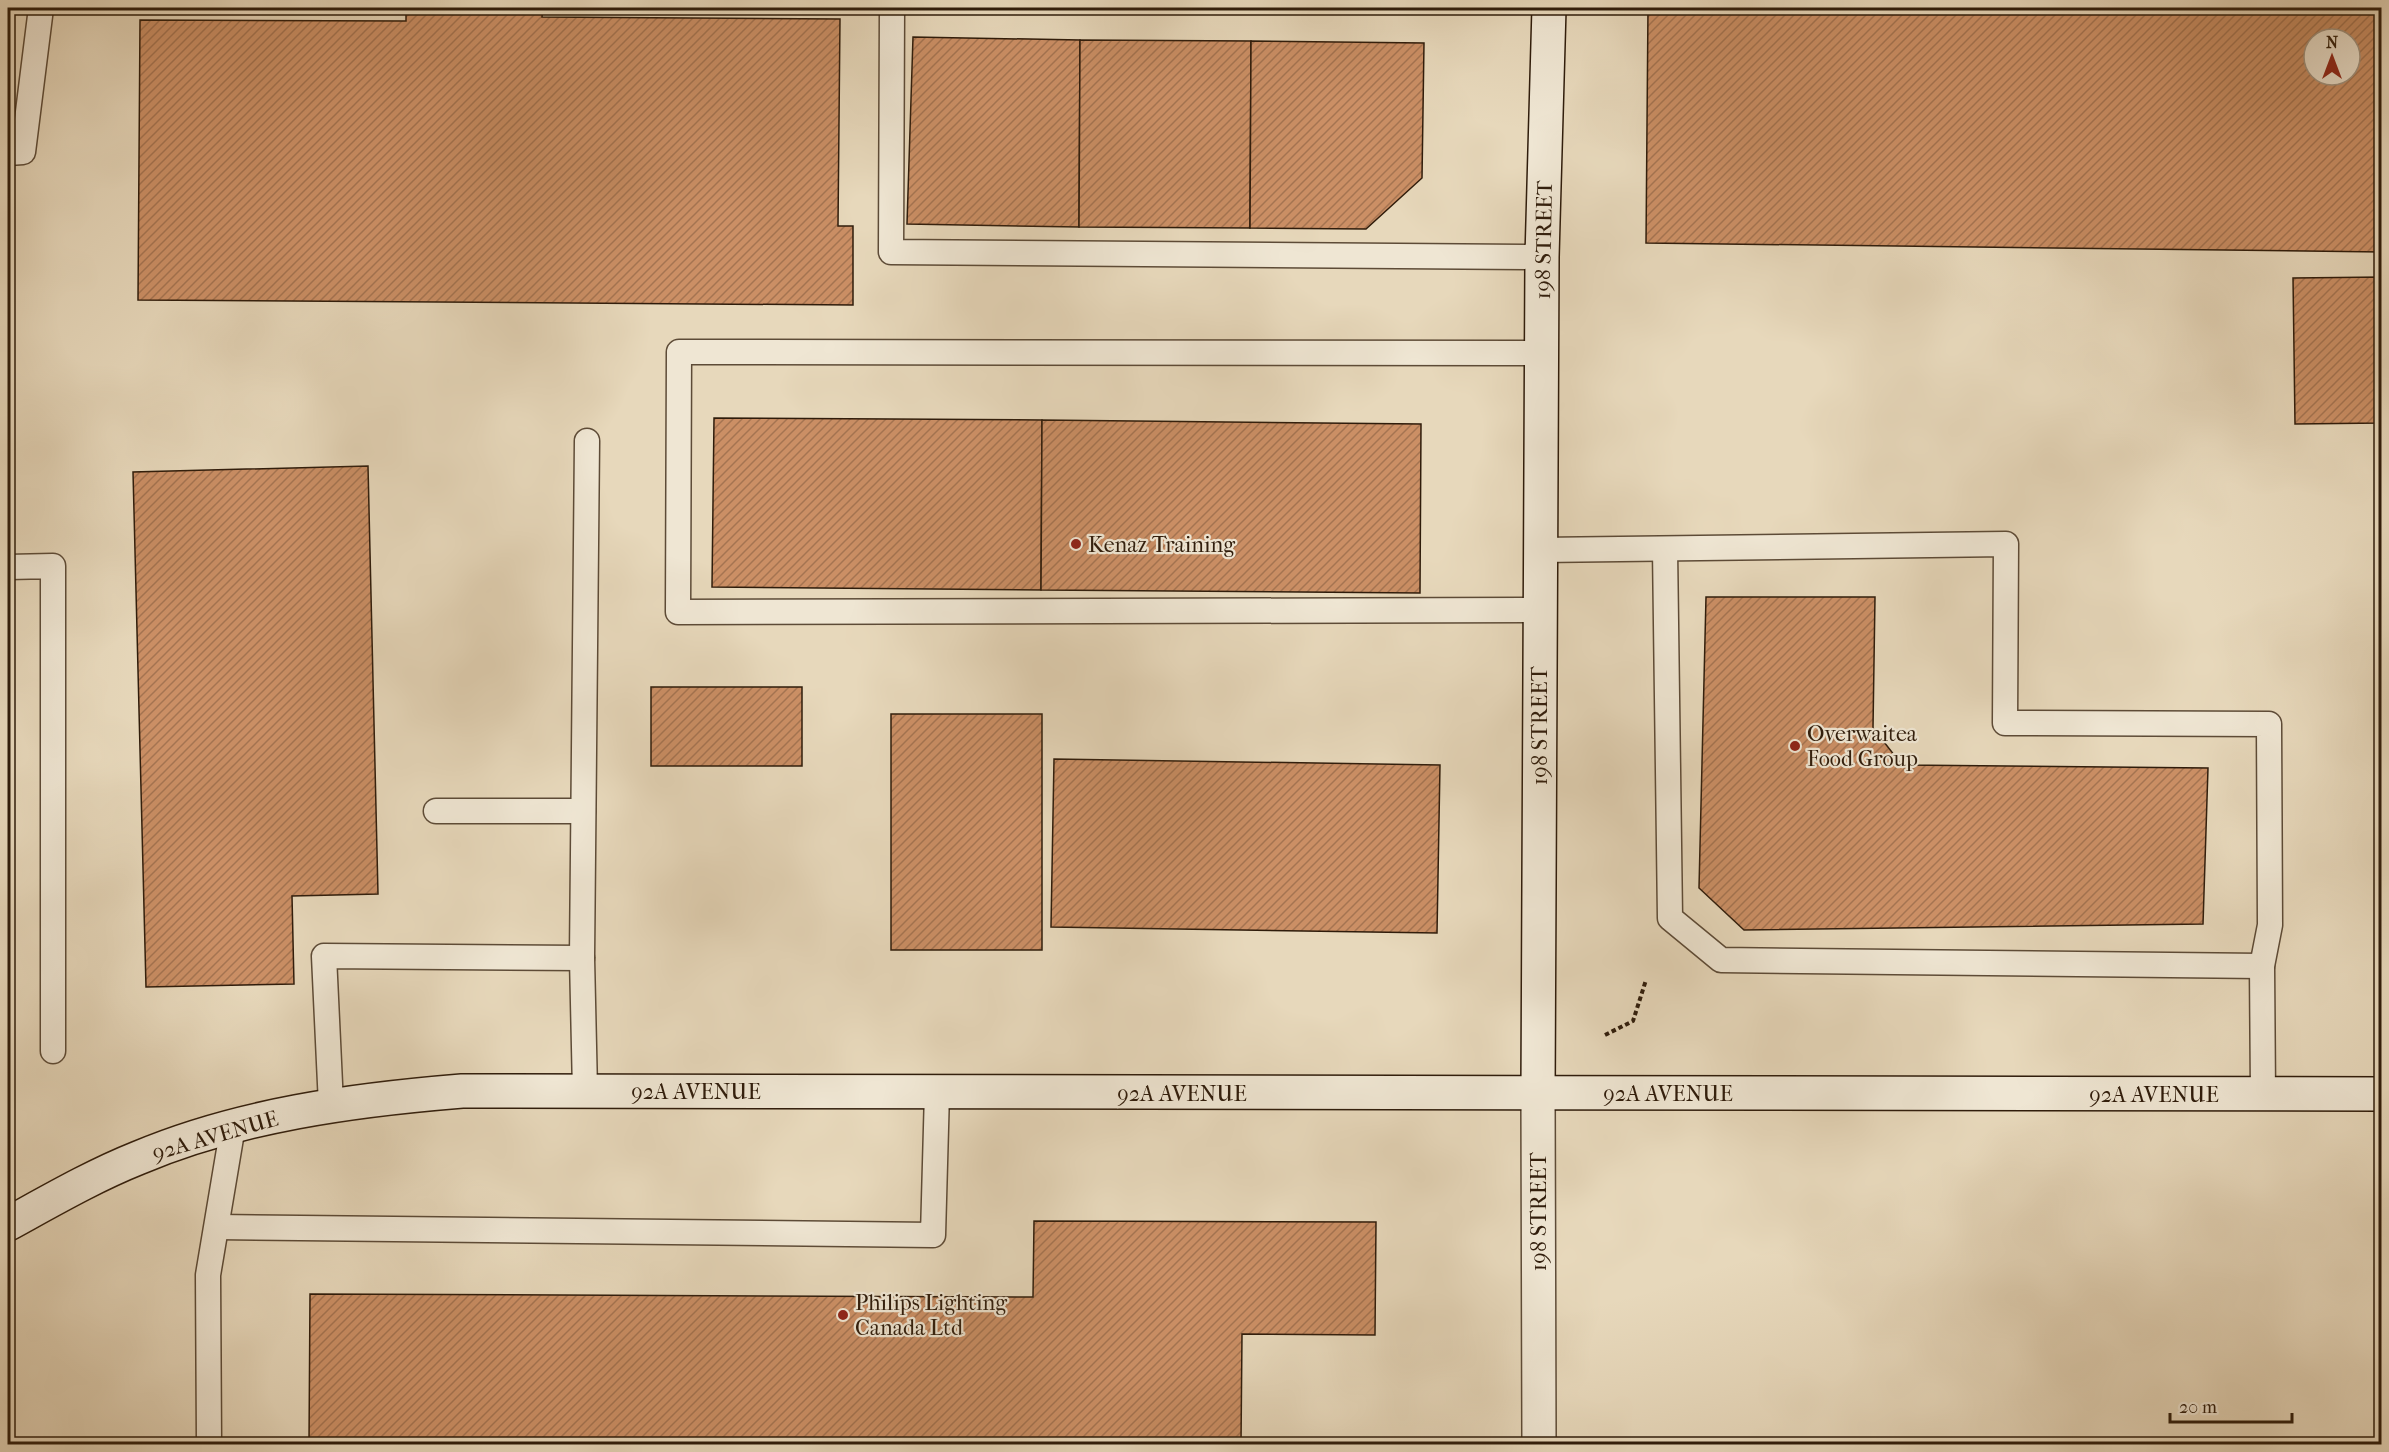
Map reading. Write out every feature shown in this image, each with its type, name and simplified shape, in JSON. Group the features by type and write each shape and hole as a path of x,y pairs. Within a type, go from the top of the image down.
{"street":[{"name":"198 STREET","path":"1539,1444 1541,353 1548,8"},
{"name":"92A AVENUE","path":"8,1224 138,1157 233,1126 331,1105 462,1090 2382,1094"}],"lane":[{"path":"8,153 23,152 41,8"},
{"path":"892,8 891,252 1542,257"},
{"path":"1540,610 678,612 679,352 1541,353"},
{"path":"585,1091 582,958 587,441"},
{"path":"1540,550 2006,544 2005,723 2269,724 2270,925 2262,966 2263,1095"},
{"path":"1665,549 1670,918 1721,960 2262,966"},
{"path":"8,567 53,566 53,1052"},
{"path":"436,811 583,811"},
{"path":"331,1105 324,956 582,958"},
{"path":"218,1227 933,1235 937,1092"},
{"path":"209,1444 208,1275 218,1227 233,1126"}],"path":[{"path":"1605,1035 1633,1021 1646,980"}],"building":[{"path":"406,8 543,8 542,17 840,19 838,226 853,226 853,305 138,300 140,20 406,21"},
{"path":"1648,8 2382,8 2382,252 1646,243"},
{"path":"913,37 1080,40 1079,227 907,224"},
{"path":"1080,40 1251,41 1250,228 1079,227"},
{"path":"1251,41 1424,43 1422,178 1366,229 1250,228"},
{"path":"2382,277 2382,423 2295,424 2293,278"},
{"path":"714,418 1042,420 1041,590 712,587"},
{"path":"1042,420 1421,424 1420,593 1041,590"},
{"path":"368,466 378,894 292,896 294,984 146,987 133,472"},
{"name":"Overwaitea Food Group","path":"1706,597 1875,597 1873,728 1902,765 2208,768 2203,924 1744,930 1699,888"},
{"path":"651,687 802,687 802,766 651,766"},
{"path":"891,714 1042,714 1042,950 891,950"},
{"path":"1054,759 1440,765 1437,933 1051,927"},
{"name":"Philips Lighting Canada Ltd","path":"1034,1221 1376,1222 1375,1335 1242,1334 1241,1444 309,1444 310,1294 1033,1297"}],"place":[{"name":"Kenaz Training","path":"1076,544"},
{"name":"Overwaitea Food Group","path":"1795,746"},
{"name":"Philips Lighting Canada Ltd","path":"843,1315"}]}
